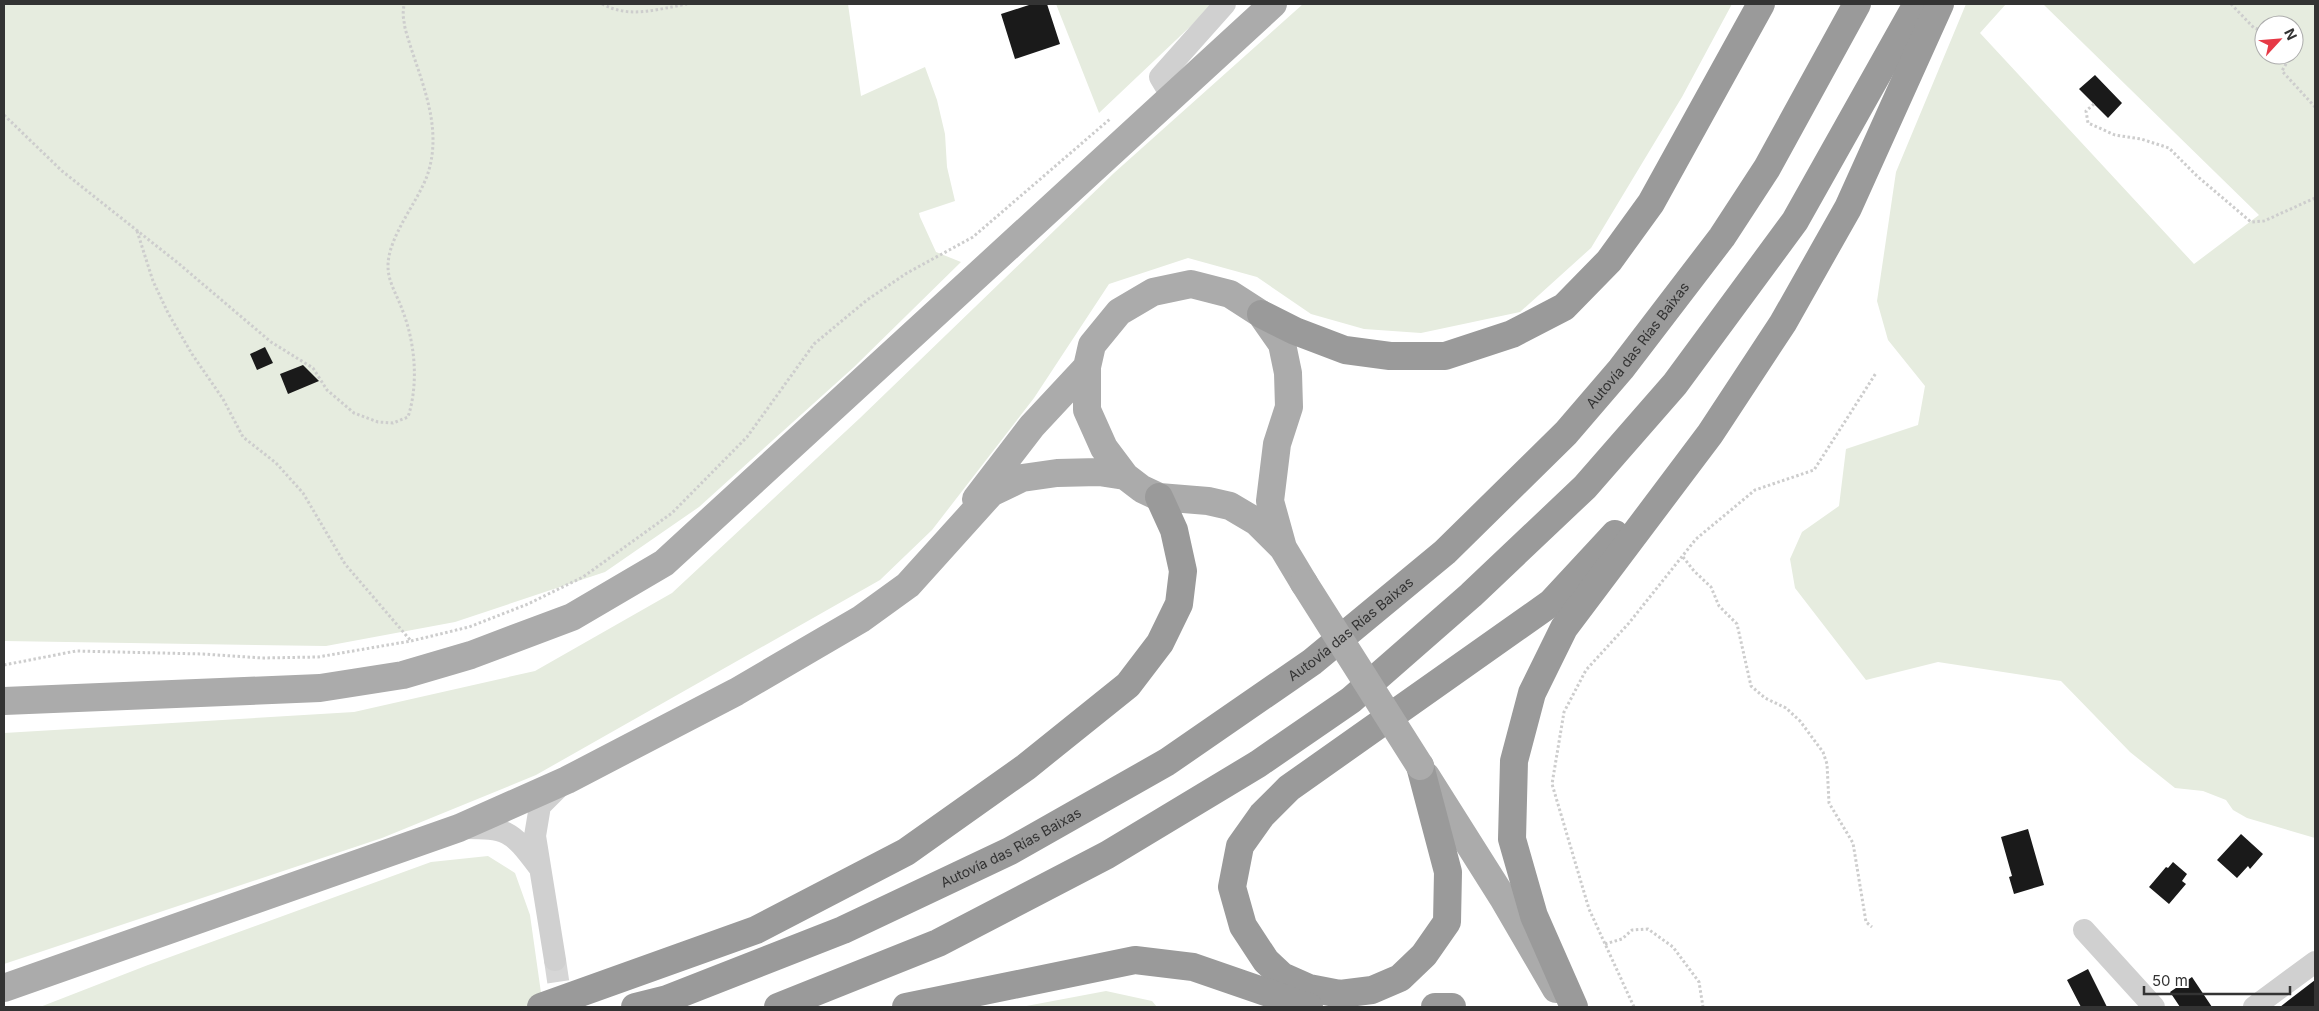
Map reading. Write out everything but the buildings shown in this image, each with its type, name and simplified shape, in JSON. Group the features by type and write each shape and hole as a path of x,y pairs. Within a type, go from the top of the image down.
{"highway":[{"path":"1261,314 1295,331 1346,350 1390,356 1446,356 1512,334 1564,307 1609,262 1651,203 1761,4"},
{"name":"Autovía das Rías Baixas","path":"635,1007 667,999 843,930 1010,852 1167,762 1312,662 1438,558 1572,426 1621,370 1722,238 1767,168 1847,26 1857,4"},
{"path":"778,1007 938,943 1107,855 1258,764 1351,700 1471,595 1585,487 1676,384 1795,221 1917,4"},
{"path":"1574,1007 1534,916 1512,839 1514,762 1532,693 1564,628 1710,434 1783,323 1848,208 1940,4"},
{"path":"1420,766 1448,872 1447,922 1424,955 1400,978 1372,990 1340,994 1309,988 1282,976 1266,961 1243,926 1232,887 1240,846 1262,815 1289,788 1551,603 1710,434"},
{"path":"541,1007 756,930 906,852 1026,767 1128,685 1160,643 1179,604 1183,571 1174,530 1159,497"},
{"path":"906,1007 1135,960 1193,967 1309,1007"},
{"path":"1435,1007 1452,1007"}],"main road":[{"path":"4,701 320,688 403,675 471,655 572,617 664,563 1273,4"},
{"path":"1283,548 1270,500 1277,444 1289,407 1288,373 1282,344 1261,314 1230,294 1191,284 1154,292 1119,312 1092,345 1087,367 1087,410 1104,448 1125,476 1142,489 1159,497 1208,500 1230,506 1256,522 1283,548 1503,898 1567,1007"},
{"path":"957,529 982,490 1032,426 1087,367"},
{"path":"4,988 459,828 567,780 736,692 861,620 908,585 991,493 1022,478 1057,473 1099,472 1125,476"},
{"path":"4,719 54,716 176,695"}],"street":[{"path":"1172,97 1160,77 1226,4"},
{"path":"527,838 540,806 567,780"},
{"path":"512,804 522,810 527,838 540,869 555,960"},
{"path":"459,828 496,828 527,838"},
{"path":"2084,930 2154,1007"},
{"path":"2254,1007 2315,962"}],"path":[{"path":"4,115 62,171 178,263 271,342 313,368 328,390 354,414 378,422 393,423 408,418 413,388 411,334 390,278 388,266 393,243 427,175 433,146 429,104 405,28 404,4"},
{"path":"602,4 612,9 637,13 686,4"},
{"path":"2231,4 2254,28"},
{"path":"2285,65 2282,71 2315,107"},
{"path":"2094,104 2086,111 2088,123 2114,135 2141,139 2170,148 2198,176 2251,222 2264,222 2315,198"},
{"path":"4,665 76,651 203,654 262,658 318,657 411,641 468,627 528,604 575,581 672,514 707,476 747,438 814,344 867,300 973,237 1115,115"},
{"path":"137,231 153,281 168,313 192,354 223,399 243,438 276,463 303,493 344,564 411,641"},
{"path":"1634,1007 1589,908 1552,784 1564,712 1586,670 1629,624 1696,539 1756,490 1814,470 1876,373"},
{"path":"1683,557 1694,571 1711,587 1719,606 1737,624 1751,686 1765,698 1786,708 1800,721 1823,752 1827,764 1829,803 1854,843 1866,922 1872,928"},
{"path":"1605,944 1622,939 1632,930 1648,929 1672,947 1699,982 1703,1007"}],"shaded area":[{"path":"4,4 848,4 861,96 925,67 937,100 945,134 947,167 955,201 919,213 936,252 961,262 854,367 699,507 605,572 455,622 326,646 4,641"},
{"path":"1056,4 1214,4 1099,113"},
{"path":"1303,4 1732,4 1682,97 1591,248 1520,312 1421,333 1364,329 1311,314 1257,277 1188,258 1109,284 1034,398 932,530 880,580 536,775 382,838 4,964 4,733 354,712 535,671 672,593 860,418 1114,173"},
{"path":"1966,4 2006,4 1980,33 2194,264 2259,215 2043,4 2315,4 2315,838 2247,818 2233,810 2226,800 2203,791 2175,788 2130,752 2061,681 1938,662 1866,680 1795,588 1790,559 1802,532 1839,506 1846,449 1918,425 1925,386 1888,340 1877,301 1896,172"},
{"path":"488,856 515,873 530,915 543,1007 40,1007 148,965 431,862"},
{"path":"1106,991 1152,1001 1157,1007 1021,1007"}],"tunnel":[{"path":"555,960 562,1007"}]}
